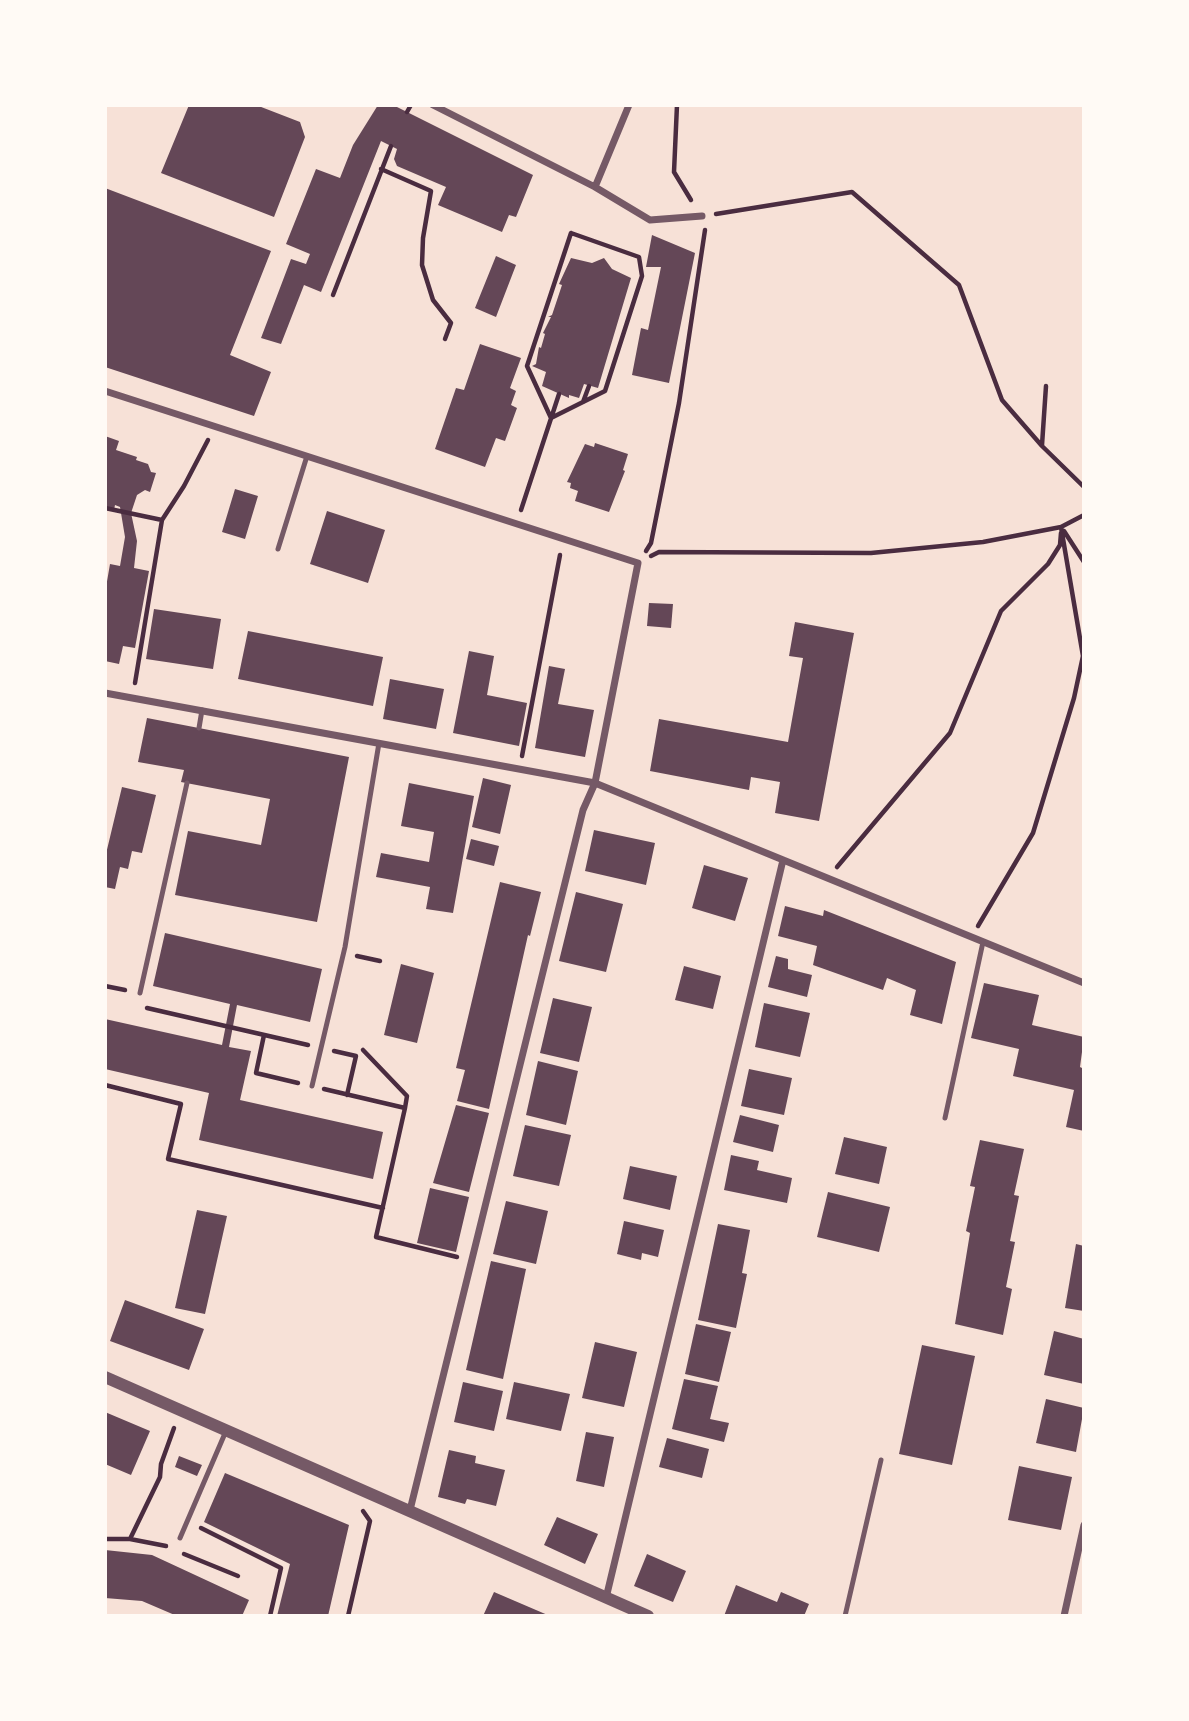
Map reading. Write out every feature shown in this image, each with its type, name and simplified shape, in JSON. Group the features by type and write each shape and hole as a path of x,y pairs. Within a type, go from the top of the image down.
{"street":[{"path":"433,105 595,187 650,220 702,216"},
{"path":"595,187 629,105"},
{"path":"105,391 638,563 595,783 583,810 410,1510"},
{"path":"105,692 595,783 1084,984"},
{"path":"606,1598 783,860"},
{"path":"105,1377 648,1616"},
{"path":"1064,1616 1084,1525"}],"lane":[{"path":"278,549 307,456"},
{"path":"199,728 202,710"},
{"path":"312,1086 344,953 379,743"},
{"path":"139,993 187,783"},
{"path":"945,1118 983,942"},
{"path":"180,1538 226,1431"},
{"path":"845,1616 881,1460"}],"path":[{"path":"407,112 411,105"},
{"path":"638,563 651,544 679,403 706,234 702,216 674,172 677,105"},
{"path":"333,295 391,146"},
{"path":"382,169 431,191 423,238 422,265 433,300 451,323 445,339"},
{"path":"702,216 852,192 959,285 1002,400 1084,488"},
{"path":"571,233 639,257 642,276 605,391 551,418 527,366 571,233"},
{"path":"583,403 589,386"},
{"path":"1042,446 1046,386"},
{"path":"517,525 559,394"},
{"path":"132,698 162,520 184,486 215,427"},
{"path":"105,508 162,520"},
{"path":"638,563 659,552 872,553 983,542 1061,527 1084,515"},
{"path":"1061,527 1084,562"},
{"path":"827,878 950,733 1001,611 1048,564 1060,545 1061,527"},
{"path":"971,937 1033,833 1074,698 1083,656 1061,527"},
{"path":"519,769 563,540"},
{"path":"344,953 380,961"},
{"path":"105,986 139,993 139,1001 144,1007 356,1056 347,1094"},
{"path":"264,1035 256,1073 405,1108"},
{"path":"363,1050 407,1096 376,1237 471,1261"},
{"path":"105,1085 181,1104 168,1159 383,1208"},
{"path":"130,1539 160,1476 160,1464 181,1411"},
{"path":"348,1616 370,1521 362,1512 370,1494"},
{"path":"187,1521 281,1567 270,1616"}],"building":[{"path":"189,105 256,105 300,122 305,137 274,217 161,173"},
{"path":"378,105 393,105 533,175 516,217 509,215 502,232 438,205 446,187 397,166 394,159 397,149 381,141 321,292 304,285 281,344 261,338 291,259 306,264 310,254 286,244 316,169 340,178 353,145"},
{"path":"105,188 271,251 230,355 271,372 254,416 105,367"},
{"path":"652,235 695,253 669,383 632,375 641,328 648,330 661,267 646,267"},
{"path":"496,256 516,265 496,317 475,308"},
{"path":"571,258 592,263 604,258 612,269 631,278 598,388 584,384 579,398 569,395 569,398 542,386 546,372 532,366 536,364 545,334 543,333 551,317 548,317 552,315 562,285 559,284"},
{"path":"480,344 521,358 510,388 516,391 511,405 517,408 505,441 496,438 485,467 435,449 456,388 464,390"},
{"path":"105,436 119,441 116,450 137,457 136,460 148,464 151,472 156,473 150,492 145,490 137,495 131,513 137,541 134,568 149,571 135,648 123,646 119,664 105,661 105,593 110,564 120,566 125,537 120,507 115,505 114,510 105,508"},
{"path":"595,443 628,454 623,470 625,471 609,512 575,501 578,491 570,488 571,483 567,482 585,444 594,447"},
{"path":"235,489 258,496 245,539 222,532"},
{"path":"327,511 385,530 368,583 310,564"},
{"path":"649,603 673,604 671,628 647,626"},
{"path":"154,609 221,619 213,669 146,659"},
{"path":"795,622 854,633 819,821 775,813 780,782 751,777 749,790 650,771 659,719 788,742 803,658 789,656"},
{"path":"248,631 383,657 373,706 238,679"},
{"path":"469,651 494,656 487,695 527,703 519,746 453,733"},
{"path":"549,666 565,669 558,704 594,710 585,757 535,748"},
{"path":"390,679 444,689 436,729 383,719"},
{"path":"147,718 349,757 317,922 175,895 188,831 261,845 270,799 181,782 184,770 138,762"},
{"path":"483,778 511,785 500,834 472,827"},
{"path":"409,783 474,796 453,913 426,909 430,887 376,877 381,853 429,862 434,832 401,826"},
{"path":"122,787 156,795 142,853 132,851 128,869 120,867 115,889 105,887 105,858"},
{"path":"594,830 655,843 646,885 585,871"},
{"path":"471,839 499,846 494,866 466,859"},
{"path":"704,865 748,878 735,921 692,908"},
{"path":"500,882 541,892 530,936 528,935 489,1109 457,1101 465,1070 456,1068"},
{"path":"576,892 623,904 606,972 559,961"},
{"path":"785,906 823,916 824,910 956,962 942,1024 910,1015 916,990 887,978 883,990 813,965 817,946 778,936"},
{"path":"165,933 322,969 310,1022 237,1005 229,1047 251,1051 240,1100 383,1132 373,1179 199,1140 209,1093 105,1069 105,1019 222,1045 230,1004 153,986"},
{"path":"776,956 788,959 788,969 812,975 807,997 768,987"},
{"path":"401,964 434,973 417,1043 384,1035"},
{"path":"684,966 721,976 713,1009 675,1000"},
{"path":"984,983 1039,995 1032,1025 1084,1037 1080,1067 1084,1069 1084,1131 1066,1127 1074,1090 1013,1076 1019,1049 971,1038"},
{"path":"553,998 592,1007 579,1062 540,1053"},
{"path":"764,1003 810,1013 800,1057 755,1047"},
{"path":"538,1061 578,1071 566,1125 526,1115"},
{"path":"749,1069 792,1078 784,1115 741,1106"},
{"path":"456,1105 489,1113 469,1192 433,1183"},
{"path":"740,1115 779,1125 773,1152 733,1142"},
{"path":"525,1125 571,1135 559,1186 513,1176"},
{"path":"844,1137 887,1147 879,1184 835,1174"},
{"path":"980,1140 1024,1149 1014,1195 1019,1196 1010,1241 1015,1242 1006,1287 1012,1289 1003,1335 955,1324 970,1233 966,1231 975,1187 970,1186"},
{"path":"731,1155 759,1161 757,1170 792,1178 787,1203 724,1190"},
{"path":"630,1166 677,1176 670,1210 623,1199"},
{"path":"430,1188 469,1197 456,1252 417,1243"},
{"path":"828,1192 890,1207 879,1252 817,1237"},
{"path":"506,1201 548,1211 536,1264 493,1254"},
{"path":"197,1210 227,1216 205,1314 175,1308"},
{"path":"624,1221 664,1230 658,1257 642,1253 641,1260 617,1254"},
{"path":"718,1224 750,1230 742,1273 747,1274 736,1328 698,1320"},
{"path":"1076,1244 1084,1246 1084,1311 1065,1308"},
{"path":"491,1261 526,1269 503,1379 466,1370"},
{"path":"125,1300 204,1329 189,1370 110,1341"},
{"path":"696,1324 731,1332 719,1382 685,1374"},
{"path":"1054,1331 1084,1339 1084,1384 1044,1375"},
{"path":"595,1342 637,1352 624,1407 582,1398"},
{"path":"922,1345 975,1356 952,1465 899,1454"},
{"path":"684,1379 718,1386 710,1419 729,1423 724,1442 672,1429"},
{"path":"463,1382 503,1391 494,1431 454,1422"},
{"path":"514,1382 570,1394 561,1431 506,1419"},
{"path":"1046,1399 1084,1408 1076,1452 1036,1443"},
{"path":"105,1412 150,1431 131,1475 105,1464"},
{"path":"586,1432 614,1437 604,1487 576,1481"},
{"path":"667,1438 709,1449 702,1478 659,1467"},
{"path":"449,1450 476,1456 475,1463 505,1470 496,1506 467,1499 465,1504 438,1497"},
{"path":"179,1456 202,1465 197,1476 175,1467"},
{"path":"1019,1466 1072,1477 1061,1530 1008,1520"},
{"path":"225,1473 349,1525 328,1616 277,1616 290,1564 204,1522"},
{"path":"557,1517 598,1534 585,1564 544,1545"},
{"path":"105,1550 152,1555 249,1600 242,1616 177,1616 142,1601 105,1598"},
{"path":"647,1554 686,1571 673,1602 634,1586"},
{"path":"736,1585 777,1602 781,1592 809,1604 804,1616 724,1616"},
{"path":"494,1592 550,1616 483,1616"}]}
